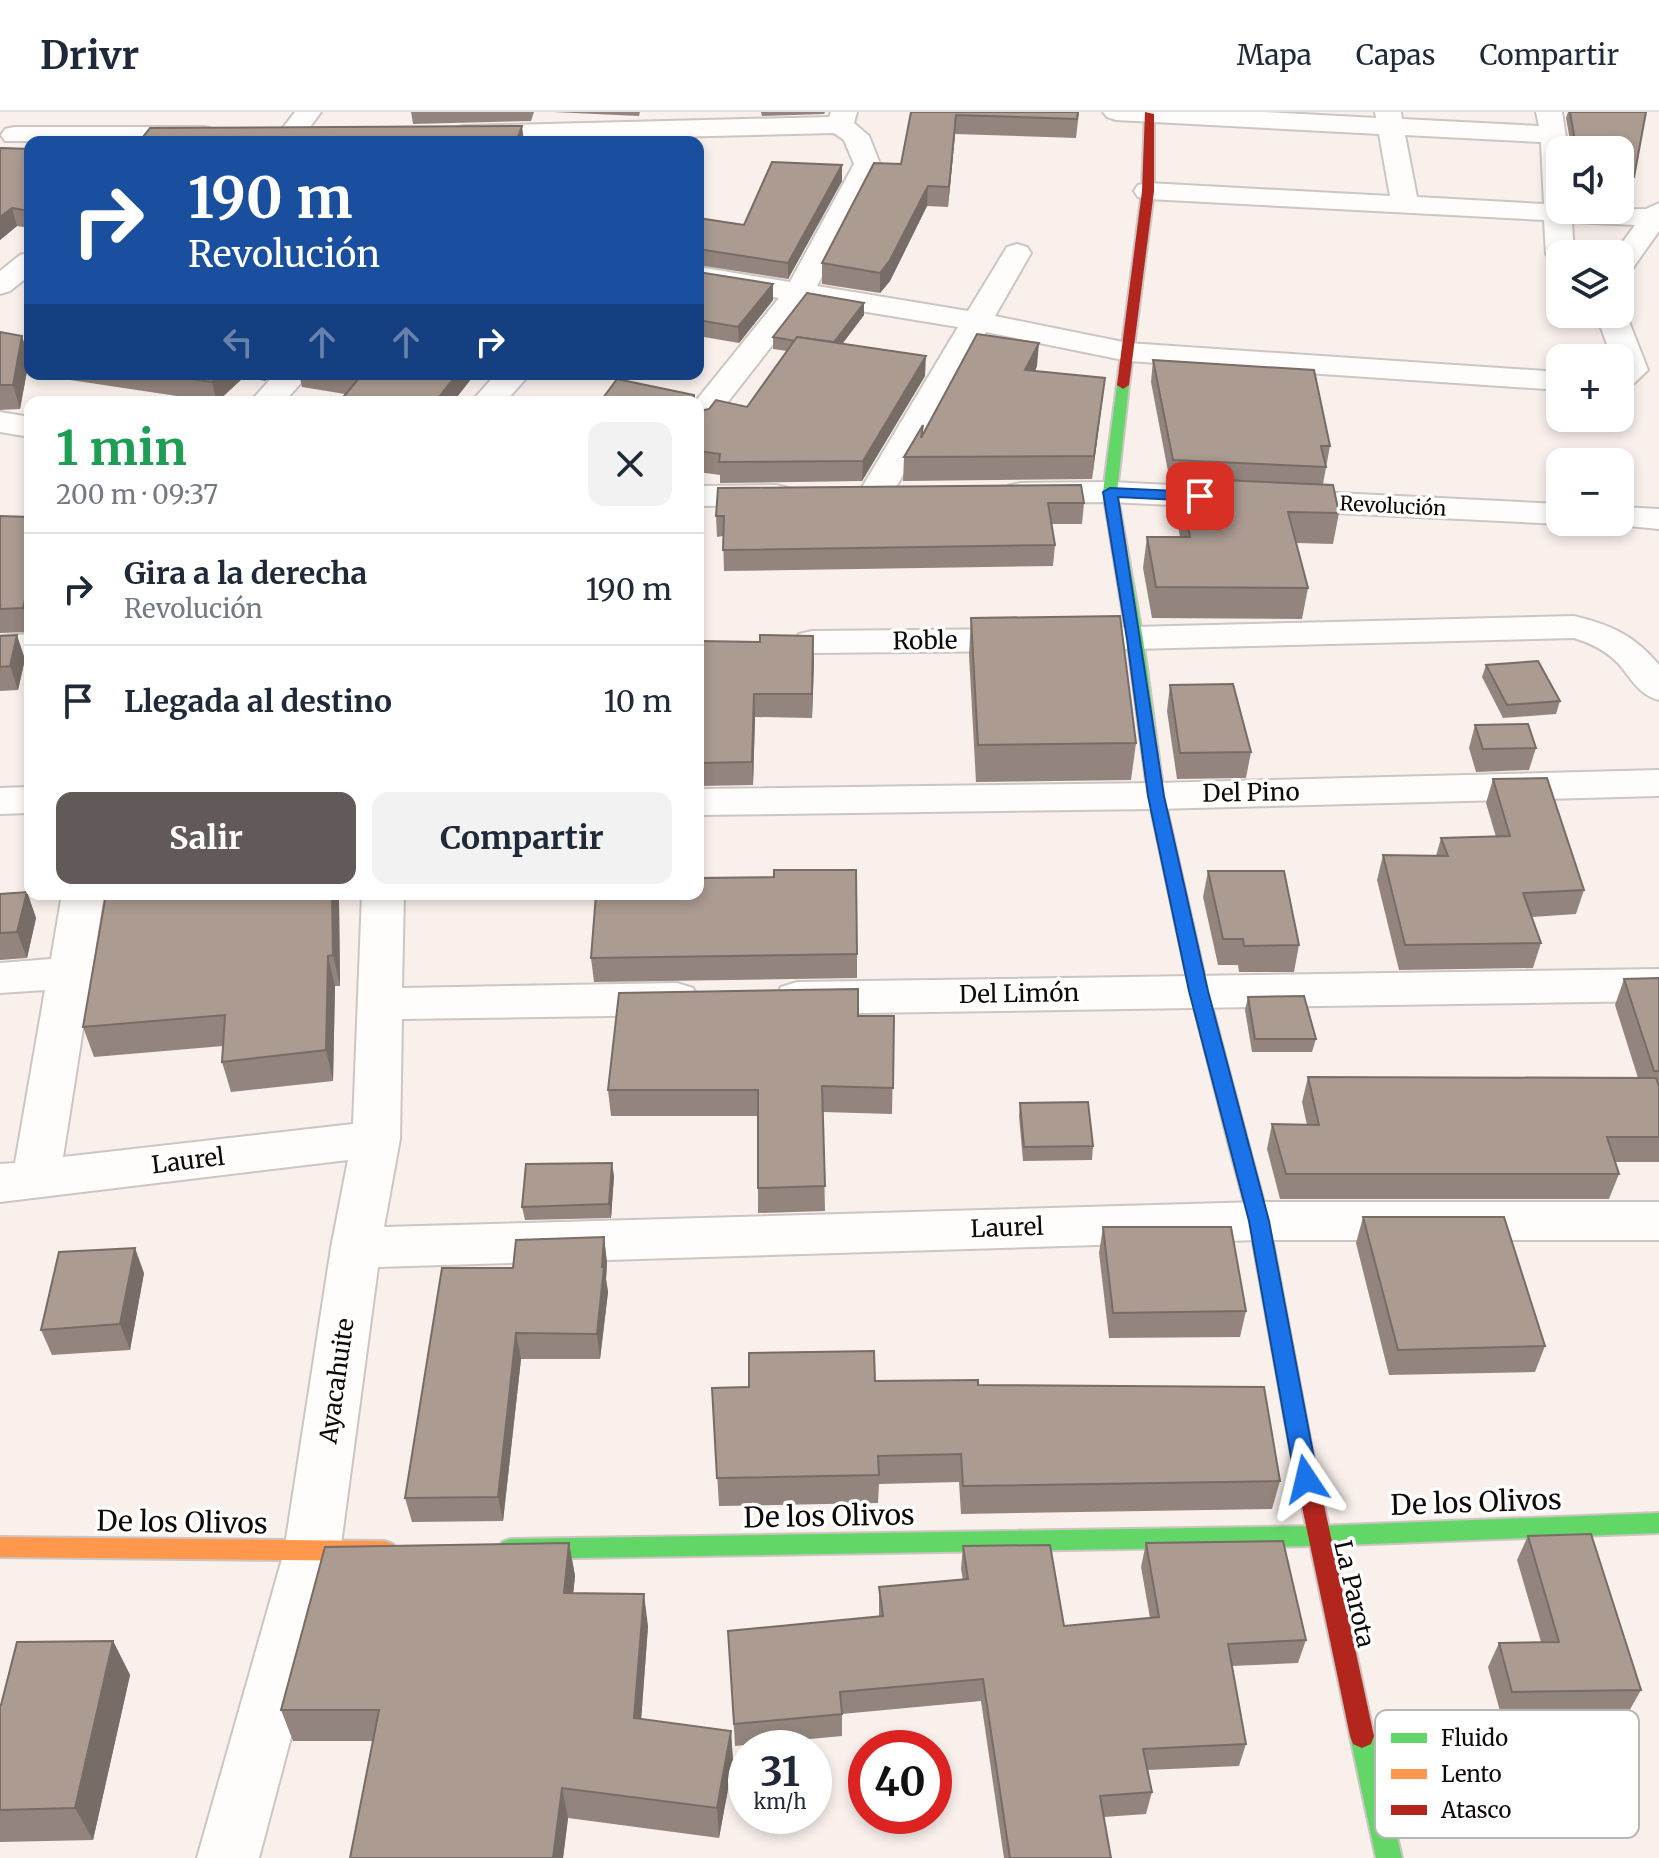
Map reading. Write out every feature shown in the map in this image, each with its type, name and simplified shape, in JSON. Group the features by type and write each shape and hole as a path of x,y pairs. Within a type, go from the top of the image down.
{"street":[{"path":"7,139 39,112"},
{"path":"1116,112 1552,123"},
{"name":"La Parota","path":"1149,114 1148,191 1110,492 1135,639 1156,796 1199,991 1259,1221 1317,1536 1375,1795"},
{"path":"704,138 842,119 856,136 867,164 799,292 704,411"},
{"path":"1390,119 1405,205"},
{"path":"432,135 483,123 658,121 699,136"},
{"path":"292,136 312,125"},
{"path":"1148,191 1546,212"},
{"path":"1634,215 1657,215"},
{"path":"1634,247 1657,215"},
{"path":"875,494 1017,253"},
{"path":"5,297 24,270"},
{"path":"704,277 977,321 1128,352 1546,380"},
{"path":"272,396 287,380"},
{"path":"493,396 508,380"},
{"path":"0,422 24,426"},
{"name":"Revolución","path":"985,493 1110,492 1546,513"},
{"path":"704,496 801,495"},
{"name":"Roble","path":"812,642 1135,639 1574,627 1603,633 1621,644 1659,689"},
{"path":"0,647 24,645"},
{"name":"Del Pino","path":"704,802 1156,796 1659,783"},
{"path":"0,801 24,800"},
{"path":"18,1180 70,973 82,900"},
{"name":"Ayacahuite","path":"228,1858 312,1552 356,1248 376,1139 383,900"},
{"path":"0,978 70,973"},
{"name":"Del Limón","path":"757,998 1659,985"},
{"path":"378,1004 710,999"},
{"name":"Laurel","path":"18,1180 376,1139"},
{"name":"Laurel","path":"356,1248 1259,1221 1659,1221"},
{"name":"De los Olivos","path":"487,1549 1317,1536 1659,1523"},
{"name":"De los Olivos","path":"0,1547 312,1552 407,1550"},
{"name":"La Parota","path":"1385,1838 1389,1858"}],"building":[{"path":"911,112 1078,112 1077,119 956,115 949,187 928,186 890,260 880,273 822,263 874,163 901,164"},
{"path":"1570,112 1646,112 1634,177 1634,136 1574,135"},
{"path":"522,126 518,136 144,136 150,128"},
{"path":"0,148 24,149 24,210 12,208 0,217"},
{"path":"772,162 842,165 788,263 704,250 704,219 744,225"},
{"path":"704,273 773,284 738,327 704,321"},
{"path":"807,293 864,303 834,342 773,337"},
{"path":"0,332 22,336 13,385 0,385"},
{"path":"977,334 1039,343 1025,370 1105,378 1094,456 904,457 923,425 921,438"},
{"path":"797,337 926,356 863,461 719,462 720,454 704,452 704,410 709,409 716,400 747,407"},
{"path":"1153,360 1314,370 1330,446 1321,446 1326,467 1173,460"},
{"path":"358,380 452,380 440,396 344,396"},
{"path":"616,380 694,395 694,396 604,396"},
{"path":"1179,478 1333,485 1339,513 1288,512 1308,588 1156,587 1147,537 1190,537"},
{"path":"1081,485 1084,503 1048,503 1055,545 723,550 724,516 716,516 718,488"},
{"path":"0,516 24,517 23,608 0,609"},
{"path":"1120,616 1136,743 978,745 971,618"},
{"path":"17,635 10,666 0,667 0,636"},
{"path":"760,635 813,636 812,694 754,694 752,762 704,763 704,641 760,642"},
{"path":"1538,661 1560,701 1507,705 1486,665"},
{"path":"1233,684 1251,752 1180,753 1170,685"},
{"path":"1528,724 1536,748 1483,749 1475,725"},
{"path":"1547,778 1584,890 1523,893 1541,943 1405,945 1383,855 1448,856 1441,838 1510,836 1493,779"},
{"path":"774,870 856,870 857,954 591,958 596,900 704,900 704,878 774,877"},
{"path":"1208,871 1284,871 1299,945 1244,946 1243,939 1223,939"},
{"path":"24,892 17,932 0,933 0,894"},
{"path":"105,900 332,900 333,955 328,956 326,1050 222,1062 225,1015 83,1027"},
{"path":"1659,978 1659,1071 1654,1071 1624,979"},
{"path":"858,989 858,1016 894,1016 893,1088 822,1086 825,1186 758,1188 758,1090 608,1090 619,993"},
{"path":"1304,996 1316,1039 1255,1039 1248,997"},
{"path":"1308,1077 1656,1078 1659,1086 1659,1137 1607,1137 1619,1174 1286,1174 1272,1124 1319,1125"},
{"path":"1088,1102 1093,1146 1024,1147 1020,1103"},
{"path":"612,1163 609,1204 522,1207 526,1164"},
{"path":"1363,1217 1504,1217 1545,1346 1398,1350"},
{"path":"1103,1227 1231,1227 1246,1311 1113,1313"},
{"path":"604,1237 597,1334 516,1333 498,1497 405,1498 442,1268 513,1268 516,1240"},
{"path":"135,1248 120,1324 41,1330 59,1252"},
{"path":"874,1351 875,1381 978,1380 978,1385 1264,1387 1280,1481 963,1486 961,1454 878,1456 879,1475 717,1478 712,1388 749,1387 749,1353"},
{"path":"1591,1534 1641,1690 1512,1692 1499,1643 1559,1642 1528,1536"},
{"path":"1283,1541 1306,1640 1228,1644 1246,1744 1143,1749 1152,1792 1100,1796 1111,1858 1010,1858 983,1679 840,1692 842,1714 734,1724 728,1631 883,1616 879,1587 968,1579 963,1546 1050,1545 1064,1626 1159,1617 1146,1543"},
{"path":"569,1543 564,1593 644,1594 634,1718 728,1731 717,1808 562,1788 553,1858 350,1858 379,1710 281,1710 325,1547"},
{"path":"113,1641 75,1808 0,1810 0,1705 17,1642"}],"traffic: fast":[{"path":"1123,385 1110,492 1135,639 1156,796 1199,991 1240,1150"},
{"path":"510,1549 1317,1536 1659,1523"},
{"path":"1362,1736 1375,1795"},
{"path":"1385,1838 1389,1858"}],"traffic: slow":[{"path":"1240,1150 1259,1221 1302,1454"},
{"path":"0,1547 385,1551"}],"traffic: jam":[{"path":"1123,385 1148,191 1149,114"},
{"path":"1302,1454 1362,1736"}],"route":[{"path":"1200,496 1110,492 1135,639 1156,796 1199,991 1259,1221 1306,1479"}]}
